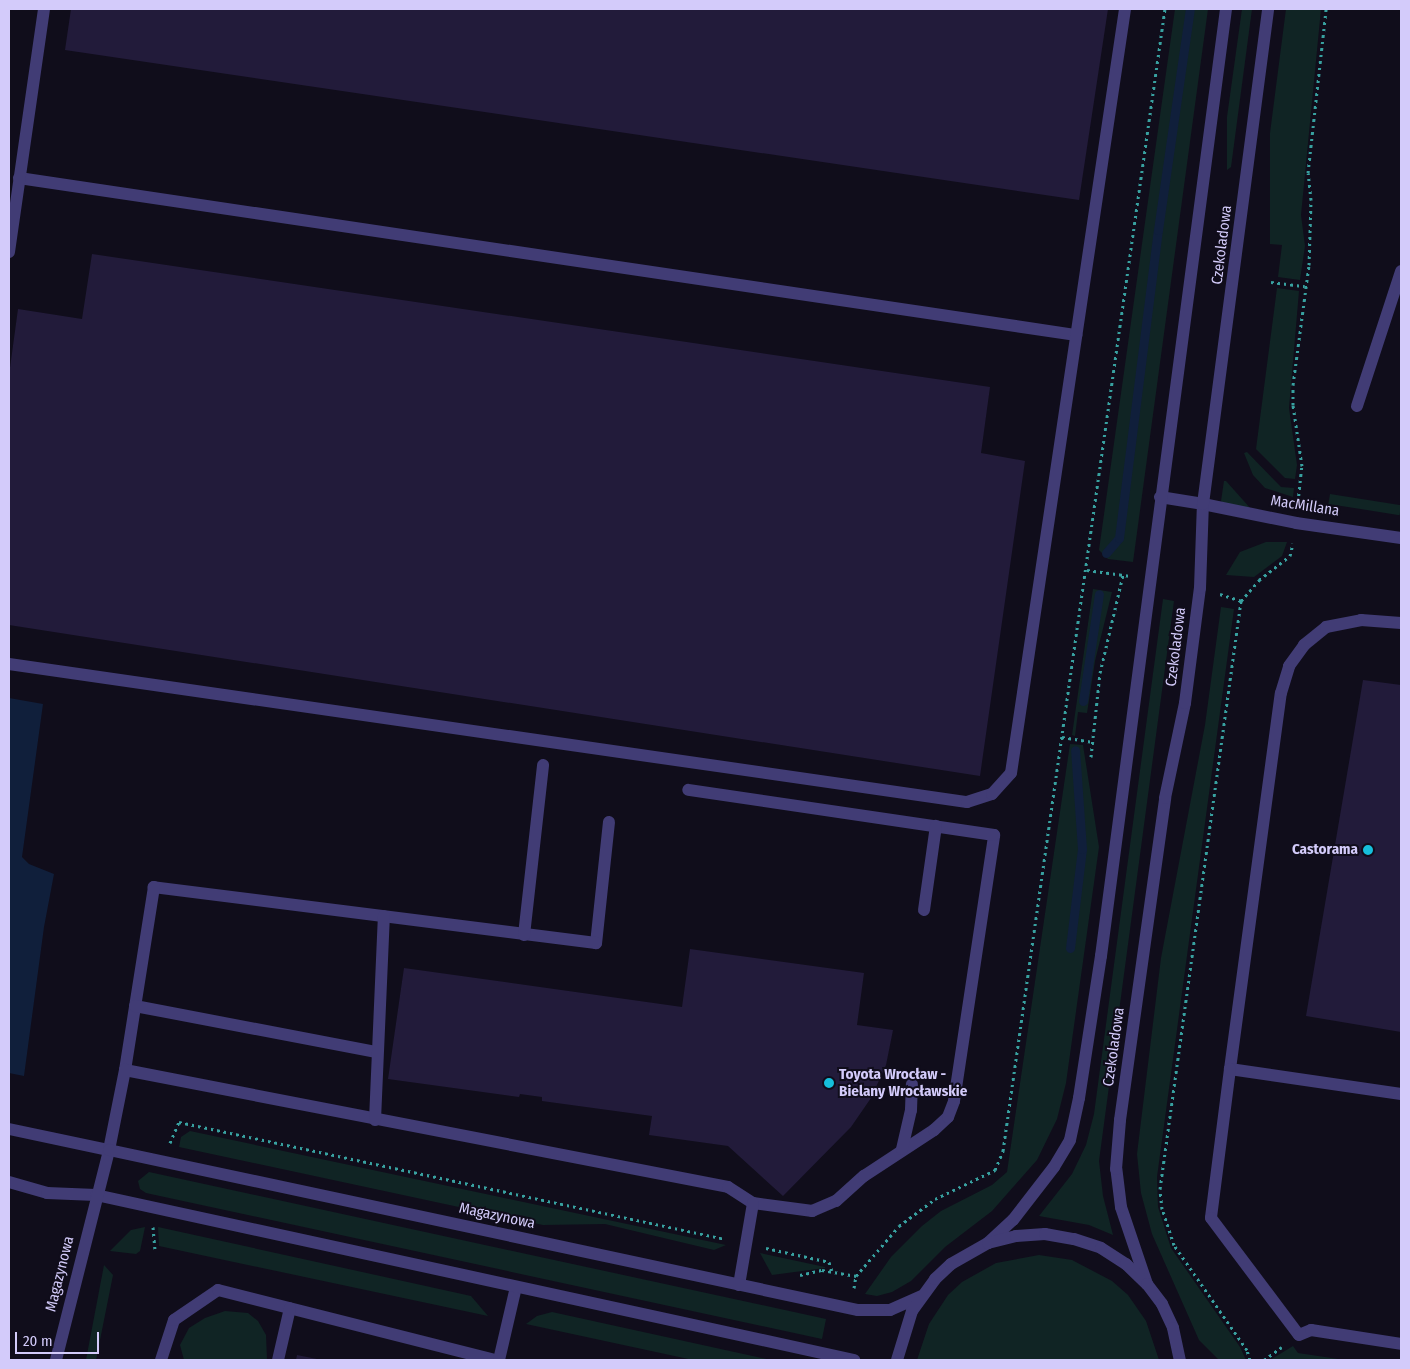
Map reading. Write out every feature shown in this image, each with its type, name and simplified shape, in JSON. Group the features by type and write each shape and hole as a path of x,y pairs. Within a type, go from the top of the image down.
{"street":[{"path":"9,252 44,9"},
{"path":"9,664 967,802 992,794 1010,773 1125,9"},
{"name":"Czekoladowa","path":"988,1243 1012,1220 1054,1168 1070,1140 1075,1119 1101,956 1160,497 1226,9"},
{"name":"Czekoladowa","path":"1147,1284 1123,1216 1116,1169 1165,798 1188,685 1200,588 1203,504 1268,9"},
{"path":"19,178 1076,335"},
{"path":"1357,406 1396,304 1401,271"},
{"name":"MacMillana","path":"1160,497 1296,522 1401,538"},
{"path":"1401,623 1361,620 1326,628 1304,645 1289,666 1281,693 1211,1218 1298,1335 1311,1330 1401,1344"},
{"path":"524,935 543,765"},
{"path":"125,1070 728,1187 753,1203 812,1211 836,1201 902,1149 934,1130 948,1117 954,1100 994,835 688,790"},
{"path":"9,1129 109,1150 125,1070 154,887 596,943 609,822"},
{"path":"924,910 936,826"},
{"path":"375,1120 384,916"},
{"path":"135,1006 377,1052"},
{"path":"1230,1069 1401,1094"},
{"path":"902,1149 911,1110 912,1084"},
{"name":"Magazynowa","path":"56,1360 96,1195 109,1150 858,1310 890,1310 921,1296"},
{"path":"9,1182 47,1193 96,1195 854,1360"},
{"path":"739,1285 753,1203"},
{"path":"896,1360 904,1327 921,1296 951,1264 988,1243 1036,1235 1074,1238 1109,1253 1147,1284 1173,1328 1183,1358"},
{"path":"498,1360 516,1287"},
{"path":"161,1360 174,1320 218,1290 494,1360"},
{"path":"278,1360 290,1308"}],"path":[{"path":"853,1293 856,1276 899,1226 935,1199 995,1170 1003,1151 1165,9"},
{"path":"1299,499 1302,466 1293,406 1294,385 1305,286 1311,200 1308,173 1326,9"},
{"path":"1271,282 1305,286"},
{"path":"1250,1360 1247,1350 1174,1245 1162,1209 1160,1189 1241,601 1259,580 1290,556 1293,542"},
{"path":"1091,757 1100,673 1123,575"},
{"path":"1062,737 1092,742"},
{"path":"169,1145 179,1122 830,1262 832,1271 856,1276"},
{"path":"152,1227 155,1248"}],"green space":[{"path":"1175,9 1208,9 1133,562 1108,559 1099,550"},
{"path":"1242,9 1252,9 1231,167 1227,170 1227,117"},
{"path":"1286,9 1321,9 1301,215 1305,246 1300,280 1278,277 1282,245 1270,244 1270,133"},
{"path":"1277,288 1299,291 1289,408 1297,465 1295,479 1285,478 1256,449"},
{"path":"1247,452 1281,487 1294,488 1293,497 1265,488 1253,475 1244,453"},
{"path":"1224,481 1251,509 1224,505 1221,501"},
{"path":"1330,494 1401,505 1400,515 1328,504"},
{"path":"1266,542 1287,542 1282,556 1254,577 1226,575 1240,552"},
{"path":"1093,589 1112,592 1095,661 1087,713 1078,712 1075,736 1072,735"},
{"path":"1163,599 1174,601 1099,1161 1103,1196 1113,1235 1089,1225 1039,1216 1072,1174 1086,1145 1094,1114"},
{"path":"1221,607 1234,609 1157,1177 1158,1207 1171,1248 1240,1347 1246,1360 1219,1360 1199,1340 1152,1234 1141,1193 1137,1154 1161,958 1205,725"},
{"path":"1070,744 1083,745 1099,847 1066,1083 1057,1119 1037,1160 992,1211 945,1247 911,1281 892,1292 877,1296 865,1294 891,1257 922,1226 941,1211 992,1185 1007,1172"},
{"path":"190,1131 726,1245 714,1250 605,1224 543,1225 179,1147 181,1137"},
{"path":"149,1172 826,1319 822,1339 146,1193 140,1189 138,1181"},
{"path":"145,1227 140,1251 136,1254 110,1251 131,1230"},
{"path":"158,1227 471,1296 488,1316 159,1246"},
{"path":"760,1253 825,1267 825,1268 772,1275"},
{"path":"1039,1255 1072,1260 1112,1281 1128,1295 1146,1321 1159,1360 917,1360 929,1324 948,1295 962,1282 996,1263"},
{"path":"104,1265 113,1275 96,1360 86,1360"},
{"path":"225,1311 248,1313 258,1321 266,1335 267,1360 184,1360 180,1345 189,1328 205,1318"},
{"path":"552,1312 771,1360 693,1360 526,1324 537,1316"},
{"path":"1293,1346 1298,1353 1345,1360 1270,1360"}],"water":[{"path":"9,698 43,704 22,857 29,864 54,874 44,927 24,1076 9,1073"}],"building":[{"path":"71,9 1108,9 1079,200 65,50"},
{"path":"92,254 990,387 981,453 1025,461 980,776 9,625 9,375 18,309 82,319"},
{"name":"Castorama","path":"1363,680 1401,685 1401,1032 1306,1016"},
{"path":"690,949 864,973 857,1025 893,1030 886,1065 871,1098 851,1127 783,1196 728,1146 649,1135 652,1116 542,1101 542,1097 520,1094 519,1097 388,1079 404,968 682,1007"},
{"path":"297,1355 317,1359 317,1360 296,1360"}],"waterway":[{"path":"1106,553 1119,538 1158,230 1190,9"},
{"path":"1083,701 1099,594"},
{"path":"1070,948 1082,849 1075,750"}],"place":[{"name":"Castorama","path":"1368,850"},
{"name":"Toyota Wrocław - Bielany Wrocławskie","path":"829,1083"}]}
